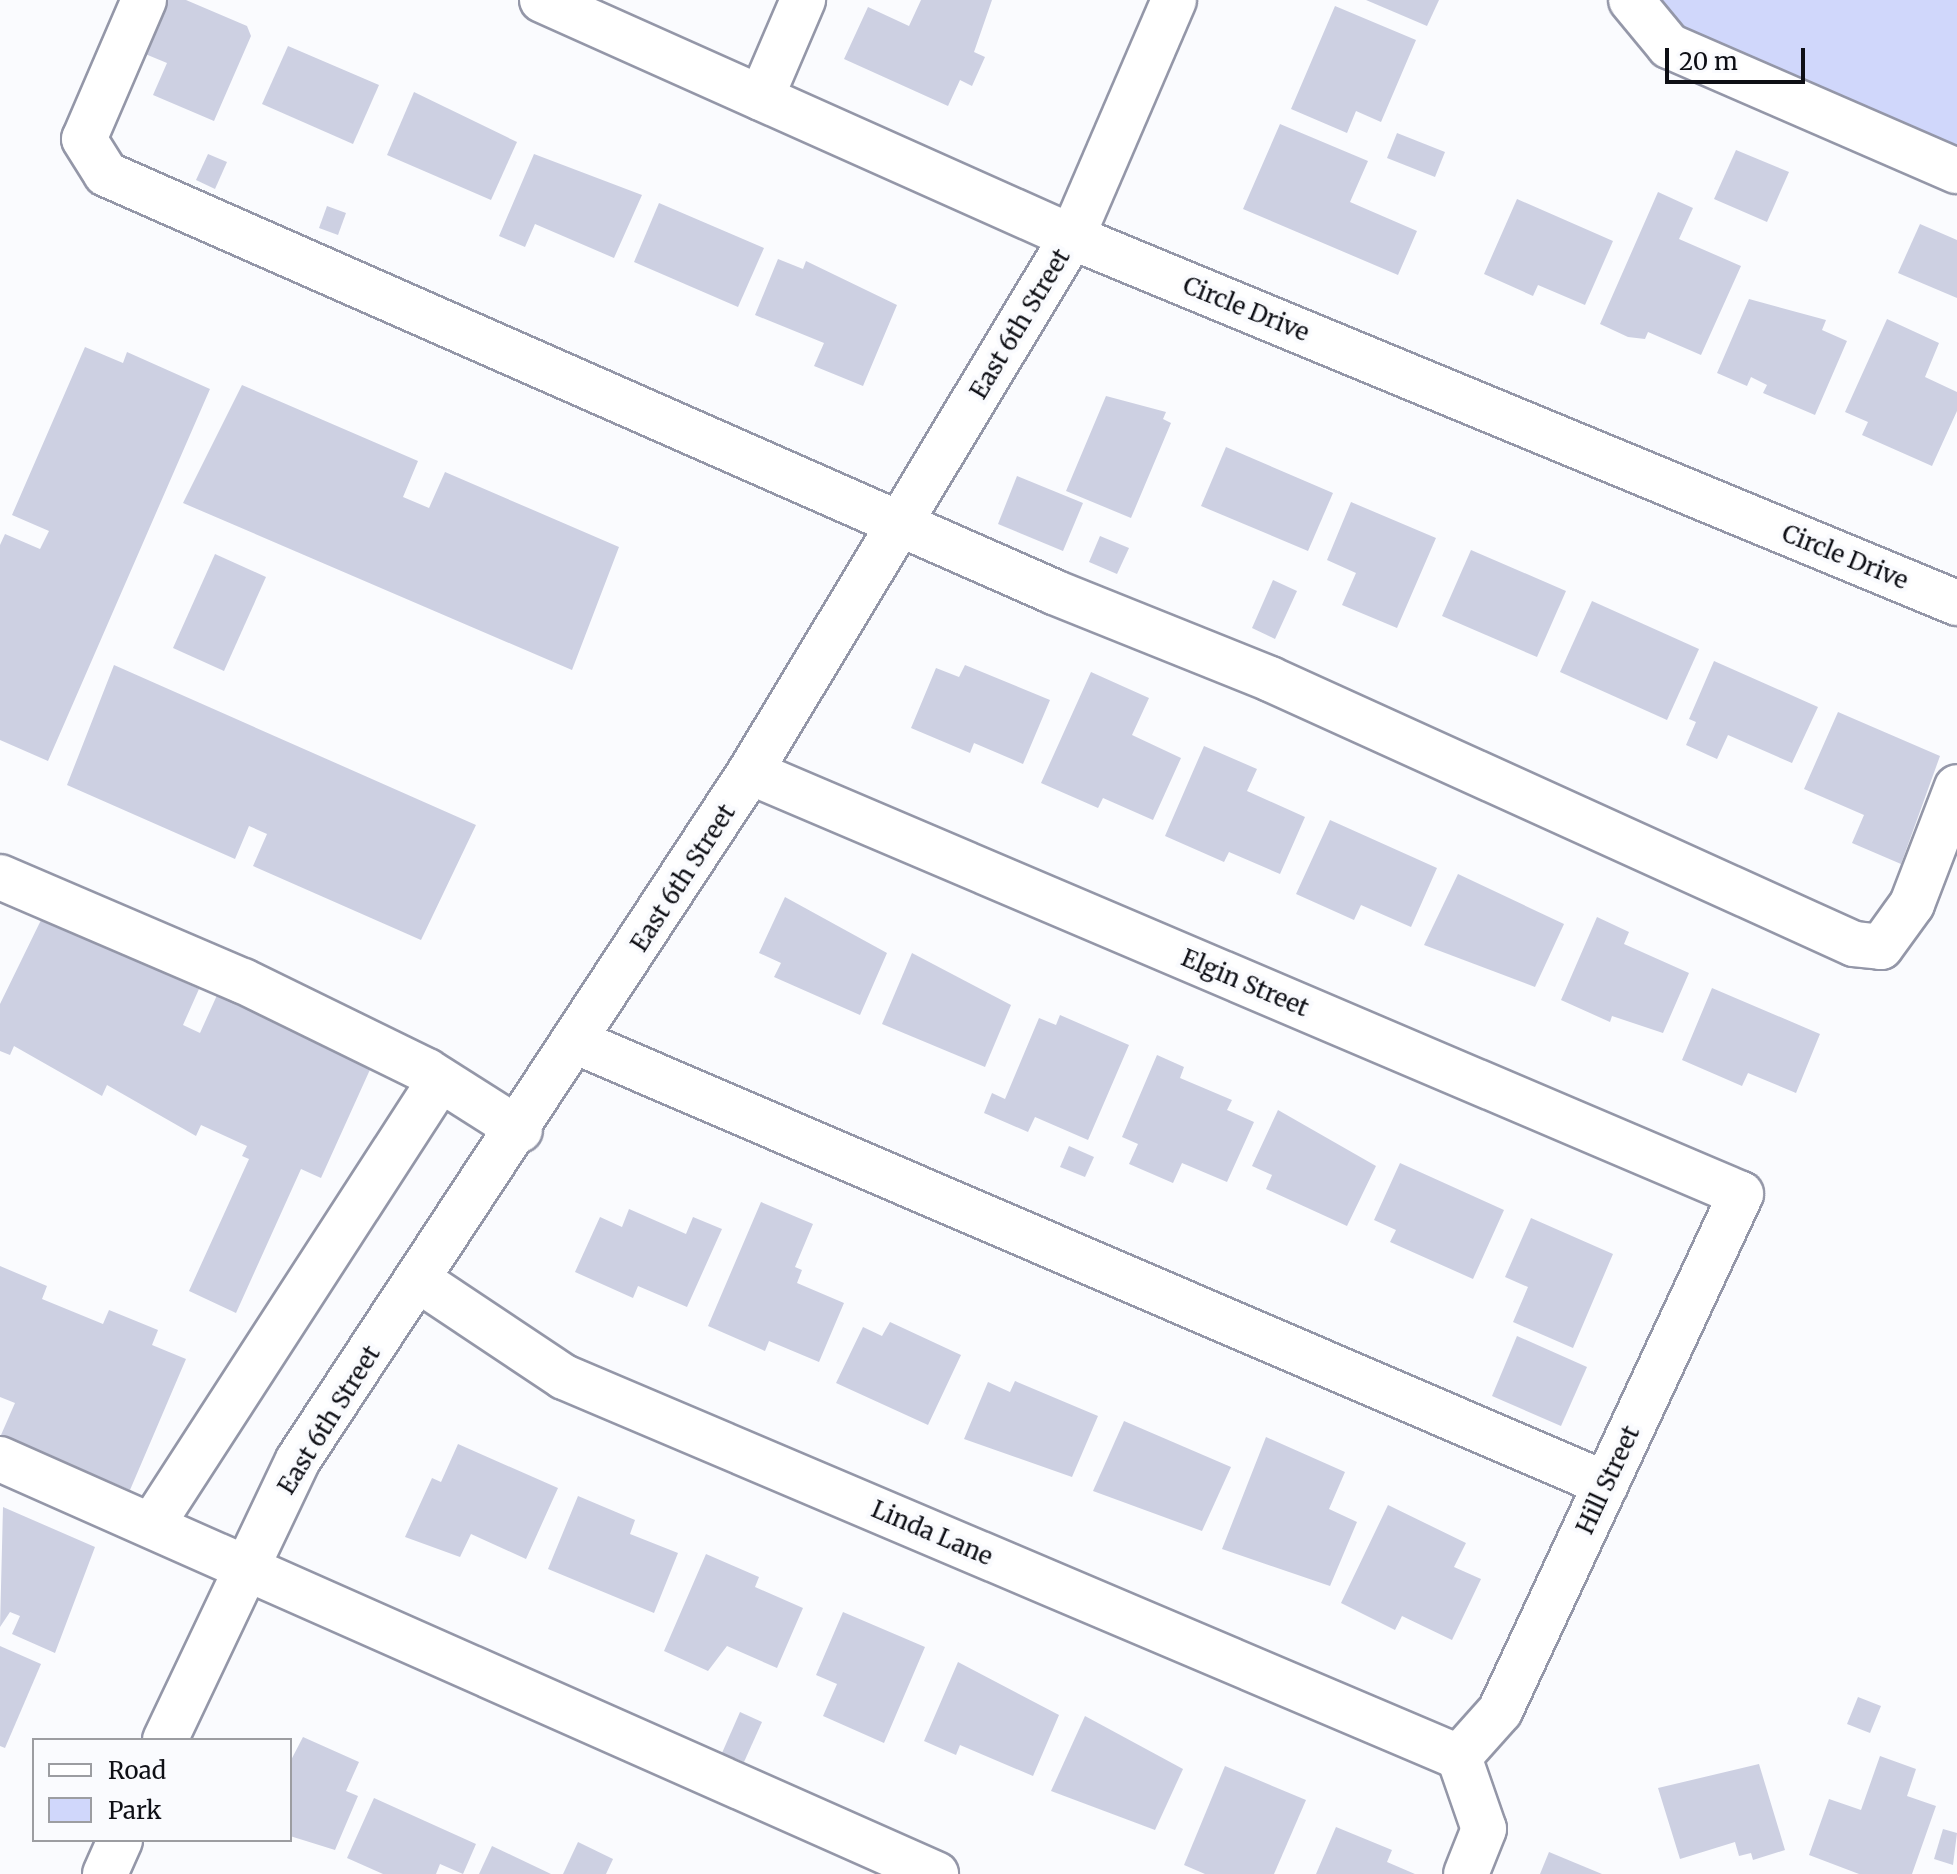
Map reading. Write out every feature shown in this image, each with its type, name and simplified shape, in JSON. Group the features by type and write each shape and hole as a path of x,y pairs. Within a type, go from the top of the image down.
{"street":[{"path":"144,0 84,139 106,174 901,522 1270,679 1854,944 1881,947 1912,904 1957,787"},
{"name":"Circle Drive","path":"542,0 1072,237 1957,603"},
{"path":"761,98 803,0"},
{"name":"East 6th Street","path":"166,1738 298,1460 520,1130 750,772 1072,237 1174,0"},
{"path":"1631,0 1669,46 1957,171"},
{"name":"Elgin Street","path":"750,772 1741,1194"},
{"path":"0,877 243,981 440,1080 520,1130"},
{"path":"577,1042 1606,1484"},
{"path":"152,1525 440,1080"},
{"name":"Hill Street","path":"1459,1757 1500,1711 1741,1194"},
{"name":"Linda Lane","path":"420,1281 564,1377 1459,1757"},
{"path":"0,1459 246,1566 343,1616 936,1874"},
{"path":"1459,1757 1484,1829 1466,1874"},
{"path":"105,1874 119,1842"}],"green space":[{"path":"1653,0 1957,0 1957,157 1684,29"}],"building":[{"path":"160,0 186,0 247,26 251,36 214,121 153,95 167,63 138,51"},
{"path":"921,0 992,0 974,52 985,57 972,86 960,80 948,106 844,59 868,7 909,26"},
{"path":"1366,0 1439,0 1427,26"},
{"path":"1335,6 1416,40 1381,122 1356,111 1347,133 1291,109"},
{"path":"288,46 379,85 353,144 262,104"},
{"path":"414,92 517,142 491,200 387,155"},
{"path":"1280,124 1368,161 1350,202 1417,231 1398,275 1243,209"},
{"path":"1397,133 1445,152 1435,177 1387,158"},
{"path":"1736,150 1789,172 1767,222 1714,199"},
{"path":"208,154 227,162 215,189 196,180"},
{"path":"534,154 642,195 614,258 535,224 525,247 499,236"},
{"path":"1658,192 1693,208 1679,239 1741,266 1701,355 1648,332 1645,339 1628,337 1600,324"},
{"path":"1517,199 1613,241 1585,305 1538,285 1533,296 1484,274"},
{"path":"659,203 764,248 738,307 634,262"},
{"path":"327,206 346,213 338,235 319,228"},
{"path":"1920,224 1957,240 1957,298 1898,273"},
{"path":"778,259 803,269 806,261 897,305 863,386 814,366 824,343 755,315"},
{"path":"1749,299 1826,320 1822,330 1847,341 1815,415 1763,393 1767,385 1751,377 1747,386 1717,373"},
{"path":"1887,319 1939,343 1925,377 1957,392 1957,411 1932,466 1862,435 1868,422 1845,412"},
{"path":"85,347 123,363 127,352 210,389 48,761 0,740 0,545 5,534 40,549 49,531 12,515"},
{"path":"242,385 418,461 403,497 429,508 445,472 619,547 572,670 183,503"},
{"path":"1106,396 1166,412 1163,419 1171,423 1131,518 1066,491"},
{"path":"1226,447 1333,493 1308,551 1201,506"},
{"path":"1017,476 1083,503 1063,551 998,524"},
{"path":"1351,502 1436,538 1397,628 1342,605 1356,573 1327,560"},
{"path":"1100,536 1129,548 1117,574 1089,562"},
{"path":"1471,550 1566,591 1537,657 1442,616"},
{"path":"215,554 266,577 224,671 173,648"},
{"path":"1273,580 1297,591 1275,639 1252,628"},
{"path":"1592,601 1699,649 1667,720 1560,672"},
{"path":"1714,661 1818,707 1792,763 1728,735 1717,759 1686,745 1696,722 1689,719"},
{"path":"114,665 476,825 421,940 253,866 267,834 249,826 235,859 67,785"},
{"path":"965,665 1050,700 1023,764 974,743 970,753 911,728 936,668 959,677"},
{"path":"1091,672 1149,698 1132,735 1181,758 1153,820 1103,798 1098,808 1041,783"},
{"path":"1838,712 1940,756 1901,864 1852,843 1864,815 1804,789"},
{"path":"1204,746 1257,769 1247,791 1305,817 1280,874 1229,852 1224,862 1165,836"},
{"path":"1330,820 1437,868 1411,927 1361,905 1354,920 1296,894"},
{"path":"1458,874 1564,924 1535,987 1424,945"},
{"path":"785,897 887,953 860,1015 774,977 781,963 759,953"},
{"path":"1597,917 1629,932 1624,944 1689,973 1663,1033 1612,1016 1610,1022 1561,1000"},
{"path":"42,918 199,989 183,1025 200,1033 218,993 373,1063 321,1178 301,1169 236,1313 189,1291 249,1159 242,1156 247,1146 201,1125 196,1136 107,1085 102,1096 14,1046 10,1055 0,1051 0,1004"},
{"path":"912,953 1011,1005 985,1067 882,1024"},
{"path":"1712,988 1820,1034 1796,1093 1748,1073 1742,1086 1682,1060"},
{"path":"1060,1015 1129,1045 1088,1140 1035,1117 1028,1132 984,1113 992,1093 1005,1099 1039,1018 1056,1025"},
{"path":"1157,1055 1184,1067 1180,1078 1232,1100 1227,1110 1254,1122 1227,1182 1182,1163 1173,1183 1129,1164 1138,1144 1122,1137"},
{"path":"1278,1110 1376,1166 1347,1226 1266,1189 1272,1175 1252,1166"},
{"path":"1069,1146 1094,1157 1085,1177 1060,1167"},
{"path":"1400,1163 1504,1210 1473,1279 1390,1242 1396,1230 1374,1220"},
{"path":"761,1202 813,1224 795,1267 802,1270 797,1283 844,1303 819,1362 769,1341 765,1351 708,1326"},
{"path":"629,1209 686,1234 693,1217 722,1229 687,1307 638,1286 633,1298 575,1272 600,1217 622,1227"},
{"path":"1531,1218 1613,1254 1573,1348 1513,1322 1528,1287 1505,1277"},
{"path":"0,1266 47,1286 42,1299 103,1324 109,1310 158,1330 152,1345 186,1359 130,1490 1,1435 15,1403 0,1397"},
{"path":"890,1322 961,1355 928,1425 836,1383 863,1327 882,1336"},
{"path":"1517,1336 1587,1367 1561,1426 1492,1396"},
{"path":"1015,1381 1098,1416 1072,1477 964,1439 988,1382 1010,1392"},
{"path":"1124,1421 1231,1467 1202,1531 1093,1491"},
{"path":"1266,1437 1345,1472 1329,1509 1357,1522 1330,1586 1222,1549"},
{"path":"458,1444 558,1488 526,1559 471,1534 460,1557 405,1537 432,1478 441,1482"},
{"path":"578,1496 635,1520 630,1534 678,1553 654,1613 548,1569"},
{"path":"1388,1505 1466,1543 1454,1567 1481,1579 1452,1640 1402,1616 1395,1630 1341,1603"},
{"path":"3,1507 95,1547 55,1653 12,1634 20,1616 10,1612 0,1627"},
{"path":"706,1554 759,1577 755,1587 803,1608 777,1668 727,1646 708,1671 664,1651"},
{"path":"843,1612 925,1647 884,1743 823,1716 837,1684 816,1675"},
{"path":"0,1646 41,1664 5,1748 0,1746"},
{"path":"958,1662 1059,1715 1033,1776 960,1745 956,1755 924,1741"},
{"path":"1858,1697 1881,1706 1870,1733 1847,1724"},
{"path":"740,1712 762,1722 744,1762 722,1753"},
{"path":"1085,1716 1183,1769 1155,1830 1051,1791"},
{"path":"303,1737 359,1762 346,1791 358,1796 335,1850 292,1837 292,1758"},
{"path":"1880,1756 1916,1769 1907,1796 1936,1806 1912,1874 1859,1874 1809,1855 1829,1799 1861,1810"},
{"path":"1759,1764 1785,1850 1753,1860 1751,1853 1739,1856 1735,1842 1680,1859 1658,1788"},
{"path":"1225,1766 1306,1800 1274,1874 1205,1874 1184,1865"},
{"path":"374,1798 476,1844 463,1874 440,1864 436,1874 383,1874 347,1858"},
{"path":"1336,1827 1392,1850 1387,1862 1415,1874 1316,1874"},
{"path":"1943,1829 1957,1833 1953,1865 1934,1859"},
{"path":"578,1842 613,1859 606,1874 563,1874"},
{"path":"492,1846 551,1874 479,1874"},
{"path":"1549,1852 1602,1874 1540,1874"}]}
